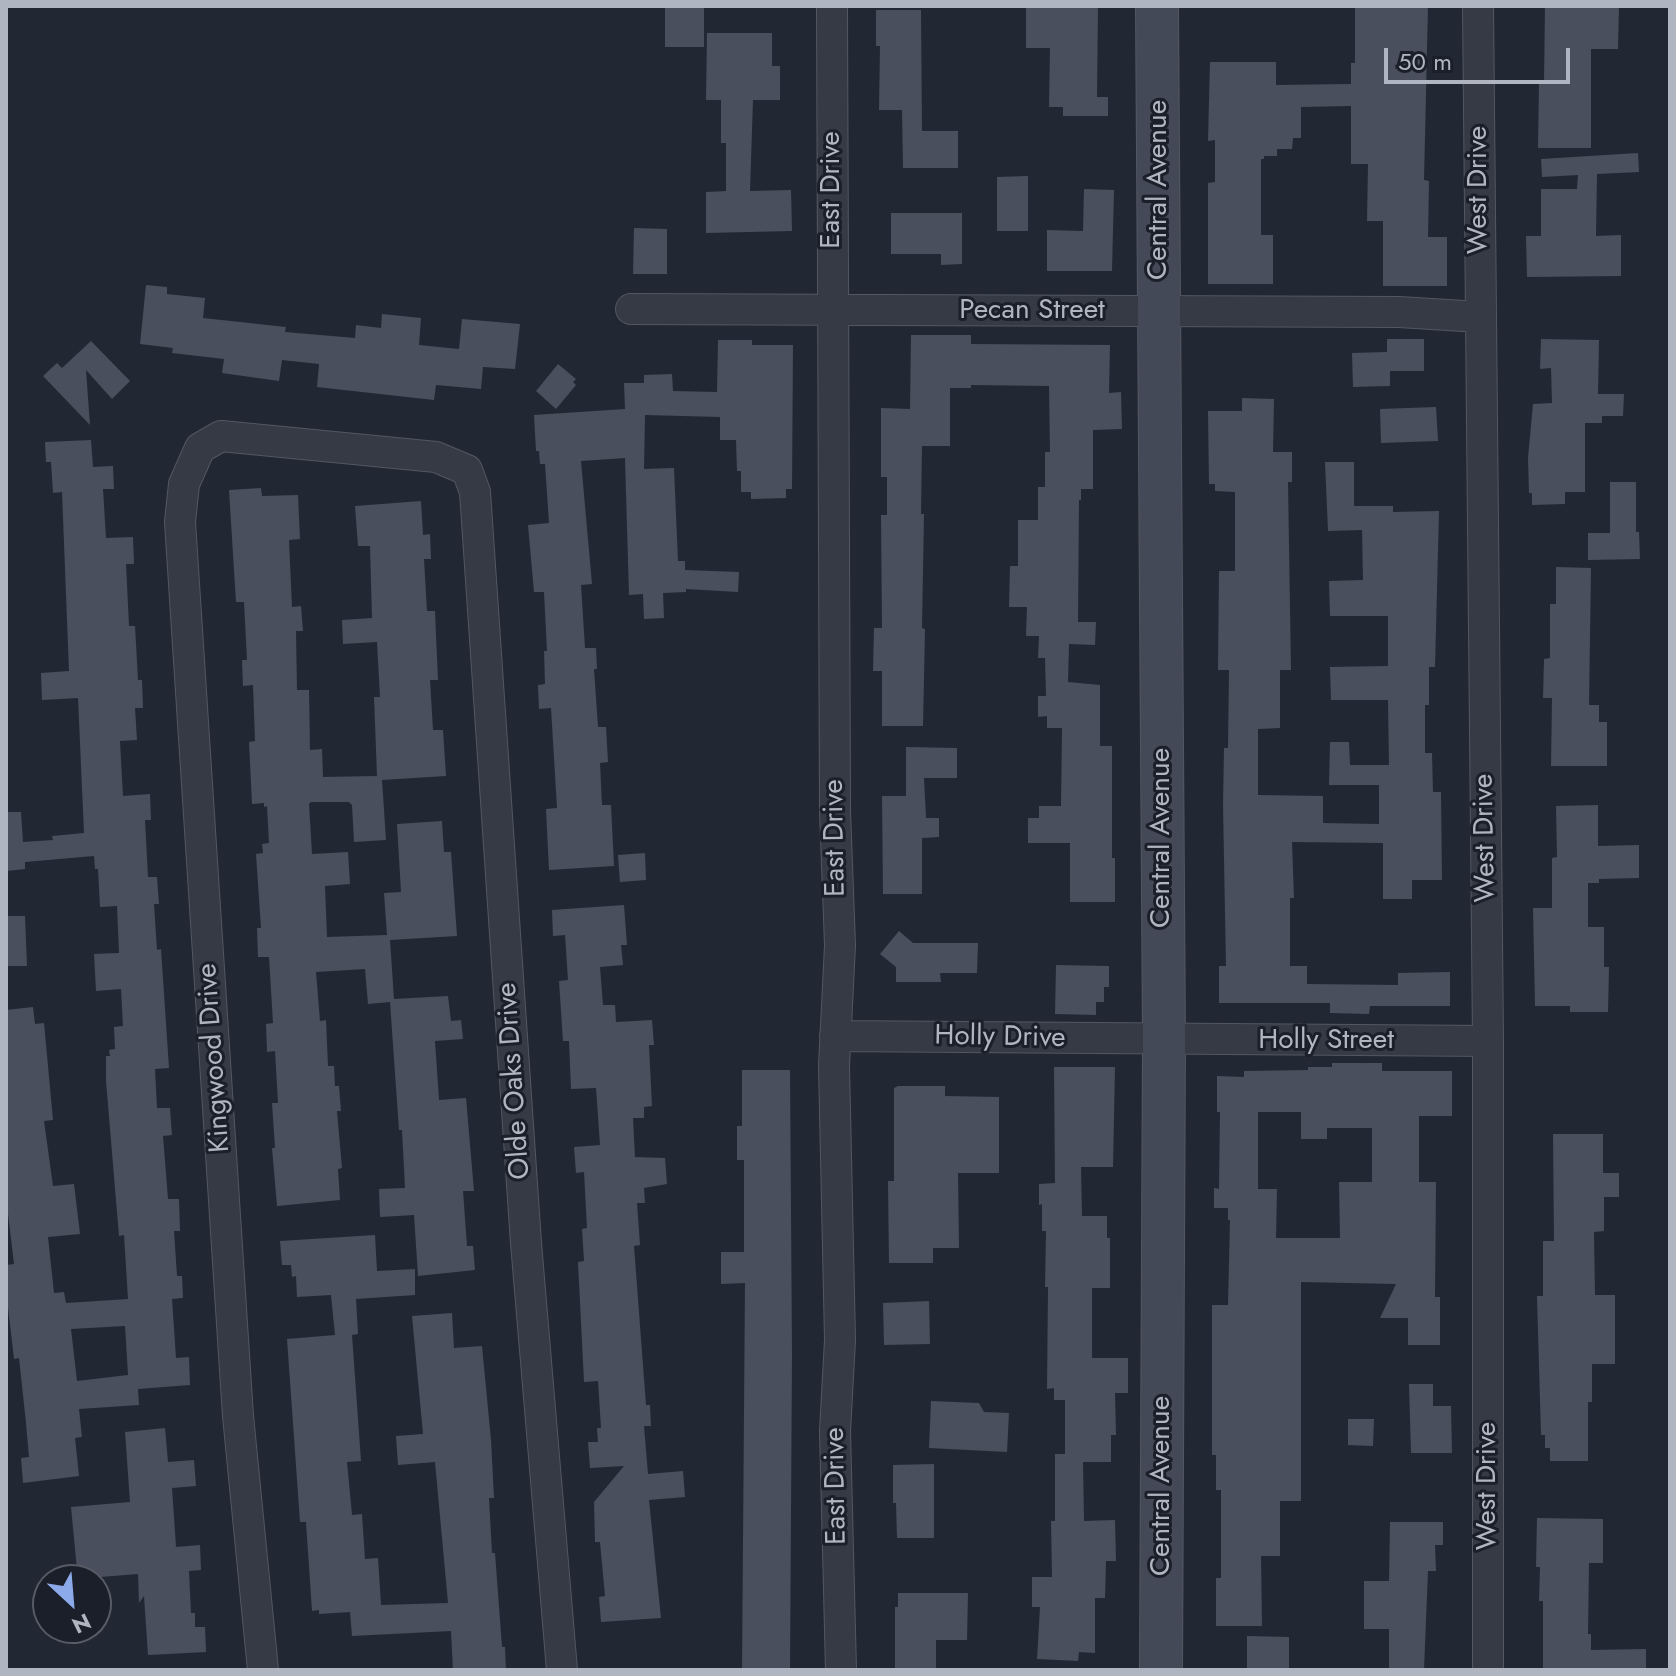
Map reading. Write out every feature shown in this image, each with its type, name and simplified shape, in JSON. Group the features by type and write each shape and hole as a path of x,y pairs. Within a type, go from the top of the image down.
{"street":[{"name":"East Drive","path":"832,6 835,795 840,945 834,1066 840,1340 835,1431 841,1670"},
{"name":"Central Avenue","path":"1157,6 1164,1040 1161,1670"},
{"name":"West Drive","path":"1478,6 1488,1041 1488,1670"},
{"name":"Pecan Street","path":"631,309 1399,312 1480,317"},
{"name":"Olde Oaks Drive","path":"200,448 221,436 436,457 467,470 475,492 526,1243 562,1670"},
{"name":"Kingwood Drive","path":"200,448 184,484 180,522 238,1416 263,1670"},
{"name":"Holly Drive","path":"835,1036 1164,1040"},
{"name":"Holly Street","path":"1164,1040 1488,1041"}],"building":[{"path":"665,6 704,6 704,47 665,47"},
{"path":"1026,6 1098,6 1097,97 1108,97 1108,116 1063,116 1063,107 1049,107 1050,48 1026,48"},
{"path":"1355,6 1428,6 1424,180 1429,181 1428,237 1447,237 1447,286 1383,286 1383,221 1367,221 1368,164 1351,164 1351,106 1301,107 1301,138 1293,138 1292,149 1277,149 1277,156 1261,159 1261,235 1273,235 1273,284 1208,284 1208,183 1215,182 1215,140 1208,141 1210,62 1276,62 1276,85 1351,84 1351,63 1355,63"},
{"path":"1545,6 1619,6 1618,49 1591,49 1591,148 1538,148 1539,83 1544,83"},
{"path":"876,10 921,10 922,131 958,131 958,168 903,168 902,110 879,110 880,46 876,46"},
{"path":"707,33 772,33 772,66 780,66 780,100 753,100 750,191 791,190 792,231 706,233 706,192 726,191 726,143 721,143 721,100 706,100"},
{"path":"1638,153 1639,172 1597,174 1596,236 1621,235 1621,276 1527,277 1526,236 1541,236 1541,189 1577,189 1578,175 1542,177 1541,159"},
{"path":"1028,176 1028,231 997,231 997,177"},
{"path":"1084,189 1114,190 1112,271 1047,271 1047,230 1083,231"},
{"path":"891,213 962,213 962,264 941,265 941,254 891,254"},
{"path":"634,228 667,229 667,274 633,274"},
{"path":"146,285 167,287 167,294 205,298 203,318 286,327 285,332 355,338 356,325 381,328 382,314 421,318 419,345 459,349 462,319 520,324 515,369 483,367 481,389 436,385 434,400 317,387 319,364 282,360 279,381 222,373 224,359 172,353 173,348 140,344"},
{"path":"911,335 971,335 971,344 1110,345 1109,393 1121,392 1122,429 1093,430 1093,489 1081,489 1079,500 1078,622 1096,622 1095,645 1069,644 1068,682 1100,685 1100,746 1112,746 1115,902 1070,902 1070,843 1028,843 1028,818 1039,818 1039,806 1061,806 1062,728 1047,728 1047,716 1038,717 1038,696 1046,696 1045,658 1038,658 1039,636 1026,636 1027,607 1009,607 1010,566 1018,566 1018,520 1038,520 1038,487 1045,487 1045,452 1050,452 1049,386 971,385 971,388 950,388 950,446 922,446 923,726 882,726 882,671 873,671 874,628 882,628 881,515 887,515 887,477 881,477 881,408 910,409"},
{"path":"1387,339 1424,339 1424,371 1390,371 1390,386 1353,387 1352,353 1387,352"},
{"path":"1541,339 1599,340 1598,394 1624,394 1623,416 1602,416 1602,423 1585,423 1585,492 1565,492 1565,504 1532,505 1532,493 1529,493 1528,458 1533,404 1552,403 1551,368 1540,369"},
{"path":"718,340 752,340 752,345 793,345 792,489 786,489 786,498 751,499 751,492 741,492 736,440 720,440 720,417 645,415 644,469 674,468 678,561 685,561 685,570 739,572 738,592 686,589 686,592 663,593 664,618 644,619 643,594 629,595 625,458 581,461 592,584 581,585 585,648 596,648 597,669 594,669 598,727 606,727 608,762 600,763 602,805 611,805 614,866 549,870 546,809 557,808 551,708 539,709 538,685 545,684 544,651 547,651 544,592 534,592 528,525 549,523 545,464 540,464 539,451 536,451 534,415 625,409 624,383 644,383 644,375 672,374 673,391 717,392"},
{"path":"91,341 130,381 112,399 86,370 90,425 43,376 57,363 62,368"},
{"path":"558,364 576,379 573,382 576,385 556,409 536,391"},
{"path":"1242,398 1274,399 1273,452 1292,452 1292,482 1288,482 1291,670 1280,670 1280,728 1258,729 1258,795 1323,796 1323,823 1379,824 1379,785 1329,785 1330,742 1349,742 1350,765 1389,765 1388,700 1331,700 1330,667 1388,666 1388,616 1330,616 1329,581 1363,580 1362,530 1328,531 1325,462 1354,462 1354,506 1393,506 1393,512 1439,511 1435,667 1429,667 1425,753 1432,753 1433,792 1441,792 1442,880 1412,880 1412,899 1383,899 1383,843 1292,842 1294,898 1290,898 1290,966 1307,966 1307,984 1398,985 1398,973 1450,972 1450,1006 1370,1006 1369,1014 1330,1013 1330,1003 1219,1003 1219,966 1226,966 1223,805 1224,748 1228,748 1229,670 1218,670 1219,571 1235,571 1235,492 1215,491 1215,484 1209,484 1208,411 1242,411"},
{"path":"1436,407 1438,441 1381,443 1380,409"},
{"path":"91,440 93,467 113,466 114,489 103,489 106,538 133,537 134,564 126,564 129,626 135,626 143,708 135,708 137,740 120,741 123,796 150,794 151,820 145,820 148,877 157,877 159,904 154,904 157,950 161,949 169,1068 155,1069 157,1108 170,1108 172,1135 163,1136 168,1199 179,1199 180,1231 174,1231 177,1276 182,1276 183,1298 172,1299 176,1358 189,1357 190,1385 138,1389 139,1405 79,1409 82,1437 75,1438 79,1476 23,1483 21,1458 29,1457 19,1358 14,1359 6,1290 6,1265 14,1264 6,1197 6,1010 33,1007 35,1024 44,1023 53,1120 44,1121 53,1186 74,1184 80,1234 48,1237 54,1293 64,1292 66,1303 128,1299 124,1235 119,1236 106,1081 106,1056 110,1056 109,1050 115,1049 114,1027 123,1026 121,989 96,991 94,954 119,953 117,906 100,907 98,869 95,869 94,856 25,862 25,869 6,871 6,812 21,812 23,842 53,840 52,836 84,833 78,698 42,700 41,673 69,671 62,492 53,493 51,462 46,462 45,442","holes":["125,1326 128,1375 77,1381 71,1329"]},
{"path":"1610,482 1636,482 1636,532 1639,532 1640,559 1588,560 1588,533 1610,533"},
{"path":"261,488 262,496 298,495 300,539 289,540 292,607 301,606 303,631 296,631 297,690 309,690 310,750 322,749 323,777 377,776 374,697 380,697 377,642 343,644 342,620 372,618 370,546 358,546 355,506 421,501 423,535 430,534 431,559 424,559 427,611 435,611 438,680 430,680 433,730 443,730 446,776 382,780 386,840 354,842 352,805 349,802 311,802 312,854 348,852 350,884 325,886 327,937 387,935 384,893 401,892 397,824 442,821 444,852 451,852 457,936 390,940 394,999 448,996 451,1021 461,1020 463,1039 435,1041 439,1100 466,1098 474,1191 463,1191 467,1246 473,1246 475,1270 418,1276 414,1215 380,1217 379,1189 405,1188 402,1130 399,1130 390,1002 368,1004 365,969 316,972 320,1021 326,1020 328,1066 334,1066 335,1086 339,1086 340,1200 277,1206 272,1148 275,1148 272,1103 278,1103 275,1051 267,1052 266,1024 273,1023 269,957 258,957 257,928 261,928 256,854 263,853 262,844 269,843 267,806 264,807 264,803 252,804 249,742 255,741 253,685 243,686 242,660 247,660 244,602 236,602 229,490"},
{"path":"1556,567 1591,568 1589,705 1599,705 1599,722 1607,722 1607,766 1551,766 1552,698 1543,698 1544,659 1550,658 1550,604 1556,604"},
{"path":"906,747 957,748 957,778 924,778 926,818 939,818 939,837 922,838 922,894 883,894 882,796 906,796"},
{"path":"1598,805 1598,846 1639,845 1639,878 1599,879 1599,883 1588,883 1588,927 1604,927 1604,967 1609,967 1608,1012 1570,1012 1570,1006 1535,1006 1533,908 1552,908 1552,858 1557,857 1556,806"},
{"path":"645,853 646,880 620,882 618,855"},
{"path":"624,905 627,945 621,945 623,965 600,967 603,1005 615,1005 616,1022 652,1020 654,1045 649,1045 652,1106 644,1107 644,1118 633,1118 635,1157 665,1158 667,1184 644,1188 645,1203 637,1203 640,1245 634,1246 646,1405 650,1405 651,1426 644,1426 648,1474 683,1471 685,1497 649,1500 661,1618 601,1622 599,1597 605,1596 600,1542 595,1542 594,1502 624,1466 590,1468 588,1442 598,1442 597,1428 601,1428 598,1381 584,1382 578,1262 584,1261 582,1229 587,1228 584,1172 576,1173 574,1147 600,1145 596,1088 571,1089 569,1041 563,1041 559,981 568,980 565,935 553,936 552,910"},
{"path":"6,916 25,916 27,966 6,966"},
{"path":"899,931 913,943 978,943 977,973 940,973 941,982 896,982 896,967 880,954"},
{"path":"1056,965 1109,966 1109,987 1104,987 1104,1002 1096,1002 1096,1015 1055,1014"},
{"path":"1332,1063 1382,1063 1382,1071 1452,1071 1452,1116 1419,1116 1419,1182 1436,1182 1435,1297 1440,1297 1440,1345 1408,1345 1408,1318 1380,1318 1396,1284 1301,1282 1301,1501 1280,1501 1280,1556 1261,1556 1262,1626 1216,1626 1216,1578 1221,1578 1221,1490 1216,1490 1216,1455 1212,1455 1212,1305 1228,1305 1230,1220 1228,1208 1214,1208 1214,1188 1219,1189 1217,1076 1244,1077 1244,1071 1332,1067","holes":["1258,1112 1301,1112 1301,1139 1327,1139 1327,1128 1372,1128 1372,1182 1339,1182 1340,1238 1276,1238 1277,1189 1258,1189"]},
{"path":"1054,1067 1115,1067 1113,1167 1081,1167 1082,1216 1107,1216 1107,1238 1110,1238 1110,1288 1092,1288 1092,1358 1128,1358 1128,1393 1115,1393 1116,1435 1111,1435 1111,1462 1083,1462 1084,1521 1115,1520 1116,1561 1106,1561 1105,1598 1095,1598 1095,1653 1079,1652 1078,1661 1037,1659 1040,1607 1032,1607 1032,1577 1052,1577 1055,1454 1065,1454 1065,1400 1054,1400 1054,1388 1047,1389 1046,1231 1042,1231 1042,1204 1039,1205 1039,1184 1055,1183"},
{"path":"742,1070 790,1070 790,1670 742,1670 745,1283 721,1284 721,1252 744,1252 744,1160 737,1160 737,1126 742,1126"},
{"path":"945,1086 945,1096 999,1097 999,1173 958,1173 959,1248 933,1248 933,1263 889,1263 888,1181 894,1181 894,1088"},
{"path":"1553,1134 1603,1134 1603,1173 1619,1173 1619,1197 1604,1197 1604,1231 1594,1232 1595,1295 1615,1295 1615,1364 1592,1364 1592,1402 1588,1402 1588,1461 1550,1461 1550,1448 1545,1448 1545,1435 1541,1435 1537,1296 1543,1296 1543,1241 1554,1241"},
{"path":"375,1235 377,1271 415,1269 415,1295 356,1299 358,1334 352,1335 361,1461 347,1462 352,1515 362,1514 365,1559 378,1558 381,1605 448,1603 435,1462 398,1465 396,1436 423,1434 412,1316 452,1313 454,1348 482,1346 494,1498 489,1498 492,1553 495,1553 506,1670 453,1670 451,1631 352,1636 350,1612 319,1614 319,1610 312,1611 306,1522 300,1522 287,1339 335,1335 331,1295 297,1297 296,1276 292,1277 291,1265 282,1265 280,1241"},
{"path":"929,1301 930,1344 884,1345 883,1303"},
{"path":"1409,1384 1433,1384 1433,1406 1451,1406 1452,1453 1411,1453"},
{"path":"931,1401 979,1403 984,1412 1009,1413 1007,1452 929,1448"},
{"path":"1348,1419 1374,1419 1373,1446 1348,1445"},
{"path":"165,1428 168,1462 194,1460 196,1486 172,1488 176,1547 200,1545 201,1570 189,1571 191,1613 195,1613 195,1627 205,1627 206,1652 148,1655 144,1596 139,1603 138,1574 112,1576 112,1564 76,1564 71,1507 130,1502 125,1432"},
{"path":"934,1464 934,1538 897,1538 893,1465"},
{"path":"1537,1518 1603,1519 1603,1563 1589,1563 1588,1634 1591,1634 1591,1650 1646,1649 1646,1670 1543,1670 1543,1601 1539,1601 1540,1567 1536,1567"},
{"path":"1390,1522 1443,1522 1443,1545 1435,1545 1436,1571 1428,1571 1424,1670 1389,1670 1389,1629 1364,1629 1364,1581 1389,1581"},
{"path":"898,1593 968,1593 967,1640 936,1640 936,1670 895,1670 895,1607 898,1607"},
{"path":"1247,1636 1289,1637 1289,1670 1247,1670"}]}
